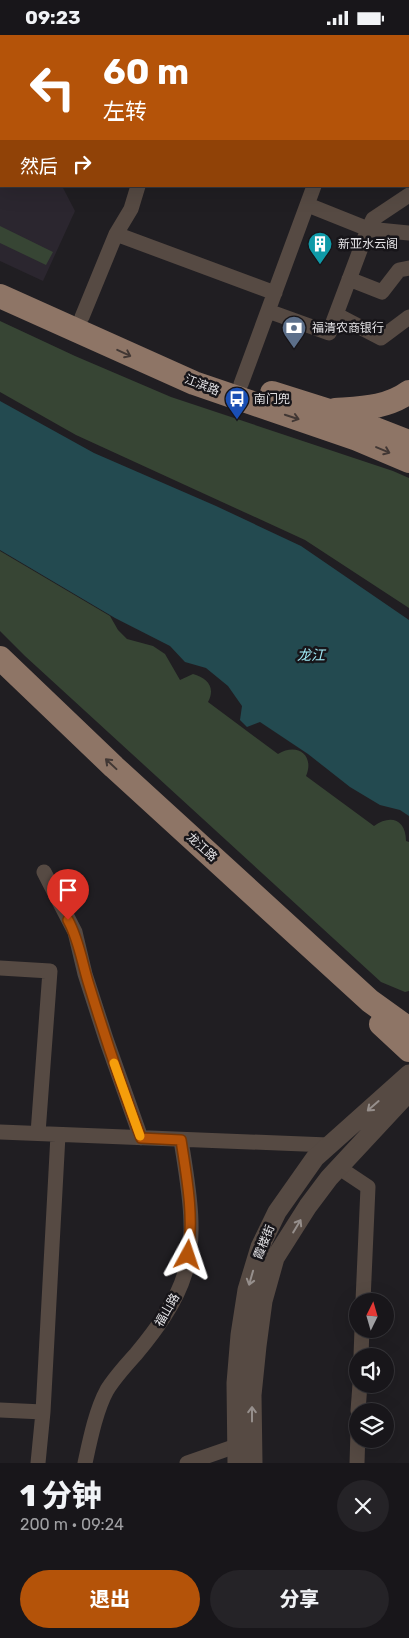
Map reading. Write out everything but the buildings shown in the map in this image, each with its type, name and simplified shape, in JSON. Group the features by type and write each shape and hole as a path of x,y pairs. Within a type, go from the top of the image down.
{"main road":[{"name":"江滨路","path":"0,279 199,369 329,411 409,442"},
{"name":"江滨路","path":"0,296 194,383 357,439 409,461"},
{"path":"329,411 380,406 398,400 409,392"},
{"name":"龙江路","path":"0,658 114,767 370,1001 409,1029"},
{"name":"龙江路","path":"0,679 103,779 409,1050"}],"street":[{"path":"82,317 116,234 130,209 138,187"},
{"path":"241,384 314,187"},
{"path":"268,311 329,333 373,219 409,195"},
{"path":"308,205 368,229 409,233"},
{"path":"116,234 275,293"},
{"path":"349,279 382,292 400,270 409,269"},
{"path":"337,315 381,338 409,317"},
{"path":"44,872 75,933 85,974 100,1021 141,1138"},
{"path":"0,968 50,971 38,1133"},
{"path":"370,1001 409,1013"},
{"name":"霞楼街","path":"236,1455 236,1383 240,1335 248,1290 260,1247 277,1212 314,1158 409,1074"},
{"name":"霞楼街","path":"252,1463 252,1395 256,1346 263,1301 275,1258 308,1206 338,1167 409,1092"},
{"path":"0,1132 328,1145"},
{"path":"38,1463 43,1412 58,1135"},
{"name":"福山路","path":"84,1463 107,1390 154,1333 174,1300 186,1272 190,1239 190,1201 181,1140"},
{"path":"338,1167 368,1187 363,1293"},
{"path":"0,1410 43,1412"},
{"path":"357,1448 357,1463"},
{"path":"187,1463 236,1455"}],"shaded area":[{"path":"0,187 63,187 75,211 43,281 0,261"}],"green space":[{"path":"0,226 53,252 46,265 0,243"},
{"path":"0,321 75,356 171,397 409,478 409,608 305,540 76,435 0,392"},
{"path":"0,551 110,616 118,630 127,639 153,646 165,654 180,680 193,674 202,678 209,684 211,692 208,702 278,754 292,749 298,750 306,757 308,762 306,776 374,826 386,820 400,823 406,841 409,842 409,991 405,992 381,982 0,631"}],"water":[{"name":"龙江","path":"0,401 94,453 216,506 301,546 409,620 409,816 400,810 380,805 350,787 308,754 260,722 247,727 240,720 242,706 228,686 206,668 185,662 170,646 115,618 0,550"}],"slow traffic":[{"path":"114,1063 140,1136"}],"place":[{"name":"新亚水云阁","path":"320,265"},
{"name":"福清农商银行","path":"294,349"},
{"name":"南门兜","path":"237,420"}],"route":[{"path":"68,920 75,933 85,974 141,1138 181,1140 190,1201 188,1255"}]}
